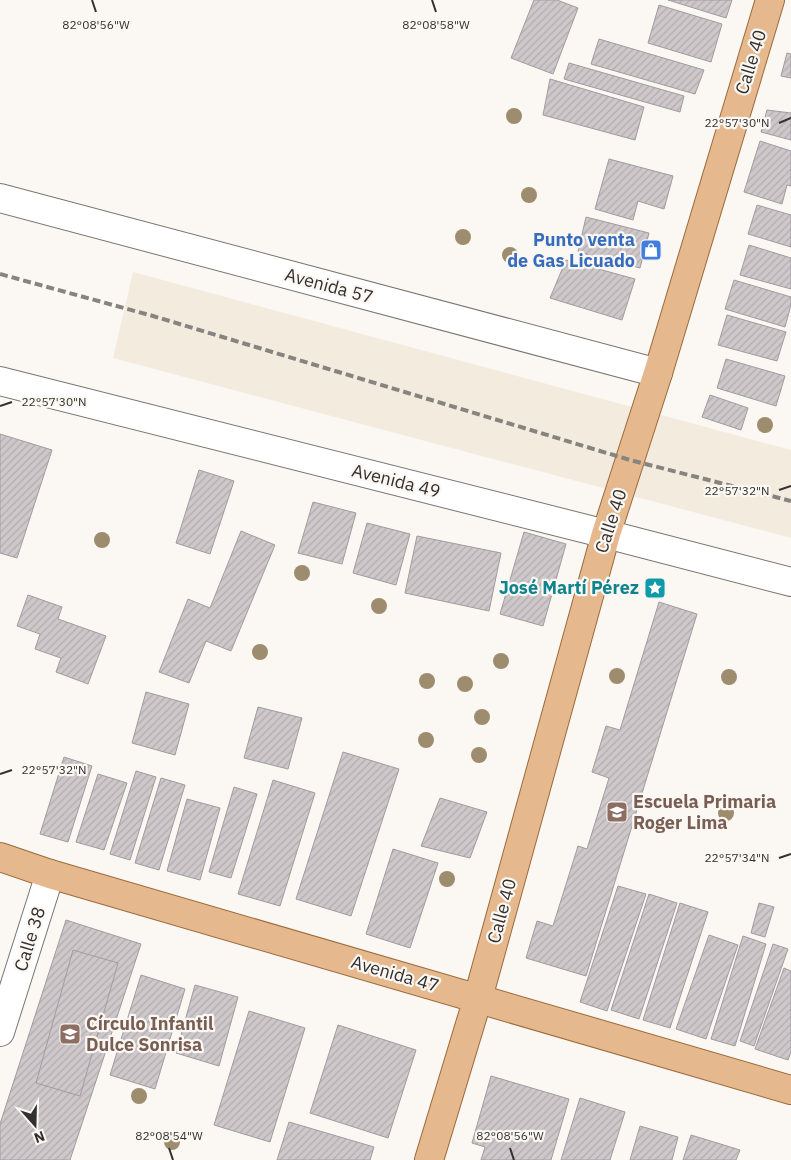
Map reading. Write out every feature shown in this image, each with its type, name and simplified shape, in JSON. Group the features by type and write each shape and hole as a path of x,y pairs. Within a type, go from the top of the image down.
{"main road":[{"name":"Calle 40","path":"429,1160 478,998 606,534 658,373 770,0"},
{"name":"Avenida 47","path":"0,857 50,874 791,1090"}],"street":[{"name":"Avenida 57","path":"0,198 658,373"},
{"name":"Avenida 49","path":"0,381 791,582"},
{"name":"Calle 38","path":"0,1032 50,874"}],"shaded area":[{"path":"133,272 791,450 791,538 113,358"}],"building":[{"path":"534,0 557,0 578,8 553,74 511,58"},
{"path":"668,0 732,0 726,18"},
{"path":"659,5 722,24 711,62 648,43"},
{"path":"599,39 704,70 695,94 591,64"},
{"path":"787,53 791,54 791,78 781,76"},
{"path":"569,63 684,96 680,112 564,79"},
{"path":"550,79 644,107 635,140 543,115"},
{"path":"767,110 791,113 791,140 761,132"},
{"path":"760,141 791,151 791,186 787,185 782,204 744,192"},
{"path":"609,159 673,176 664,209 638,201 633,220 595,209"},
{"path":"757,205 791,215 791,247 748,234"},
{"path":"586,217 649,233 640,268 578,252"},
{"path":"749,245 791,258 791,289 740,275"},
{"path":"566,260 635,279 622,320 550,298"},
{"path":"734,280 791,297 791,305 785,327 725,309"},
{"path":"727,315 786,332 777,361 718,345"},
{"path":"726,359 785,376 776,406 717,388"},
{"path":"710,395 748,408 741,430 702,417"},
{"path":"0,434 52,450 17,558 0,553"},
{"path":"199,470 234,481 210,554 176,543"},
{"path":"313,502 356,513 342,564 298,553"},
{"path":"367,523 410,534 396,585 353,573"},
{"path":"241,531 275,545 231,651 206,641 189,683 159,672 188,599 210,608"},
{"path":"524,532 566,544 543,626 500,614"},
{"path":"417,536 501,553 489,611 405,593"},
{"path":"28,595 62,607 58,619 106,636 88,684 56,672 61,658 35,649 40,634 17,626"},
{"name":"Escuela Primaria Roger Lima","path":"659,602 697,614 586,976 526,958 537,921 553,926 578,846 587,849 609,778 592,772 606,726 620,730"},
{"path":"146,692 189,704 175,755 132,743"},
{"path":"258,707 302,718 288,769 244,758"},
{"path":"343,752 399,769 351,916 296,899"},
{"path":"64,757 92,766 68,842 40,834"},
{"path":"136,771 156,777 130,860 110,854"},
{"path":"98,774 127,783 104,850 76,842"},
{"path":"161,778 185,785 159,870 135,863"},
{"path":"273,780 315,793 280,906 238,894"},
{"path":"234,787 257,794 231,878 209,872"},
{"path":"440,798 487,812 470,858 421,846"},
{"path":"187,799 220,808 200,880 167,871"},
{"path":"393,849 438,863 410,948 366,934"},
{"path":"618,886 646,894 607,1011 580,1002"},
{"path":"649,894 677,903 639,1019 611,1010"},
{"path":"680,903 708,912 670,1028 643,1020"},
{"path":"759,903 774,907 765,937 751,933"},
{"name":"Círculo Infantil Dulce Sonrisa","path":"66,920 141,944 70,1160 0,1160 0,1124"},
{"path":"709,935 738,945 706,1039 676,1029"},
{"path":"743,936 766,944 735,1046 711,1039"},
{"path":"773,944 788,949 754,1046 740,1041"},
{"path":"73,950 118,963 80,1096 36,1083"},
{"path":"784,968 791,971 791,1052 788,1060 755,1049"},
{"path":"141,975 185,989 155,1089 110,1075"},
{"path":"195,985 238,997 219,1066 176,1053"},
{"path":"249,1011 305,1028 270,1142 214,1125"},
{"path":"338,1025 416,1050 388,1138 310,1113"},
{"path":"491,1076 569,1099 551,1160 481,1160 485,1147 472,1143"},
{"path":"580,1098 625,1112 610,1160 561,1160"},
{"path":"289,1122 374,1147 370,1160 277,1160"},
{"path":"640,1126 678,1137 672,1160 630,1160"},
{"path":"691,1135 740,1150 736,1160 683,1160"}],"railway":[{"path":"0,274 153,316 630,460 791,501"}],"place":[{"name":"Punto venta de Gas Licuado","path":"651,250"},
{"name":"José Martí Pérez","path":"655,588"},
{"name":"Escuela Primaria Roger Lima","path":"617,812"},
{"name":"Círculo Infantil Dulce Sonrisa","path":"70,1034"}]}
